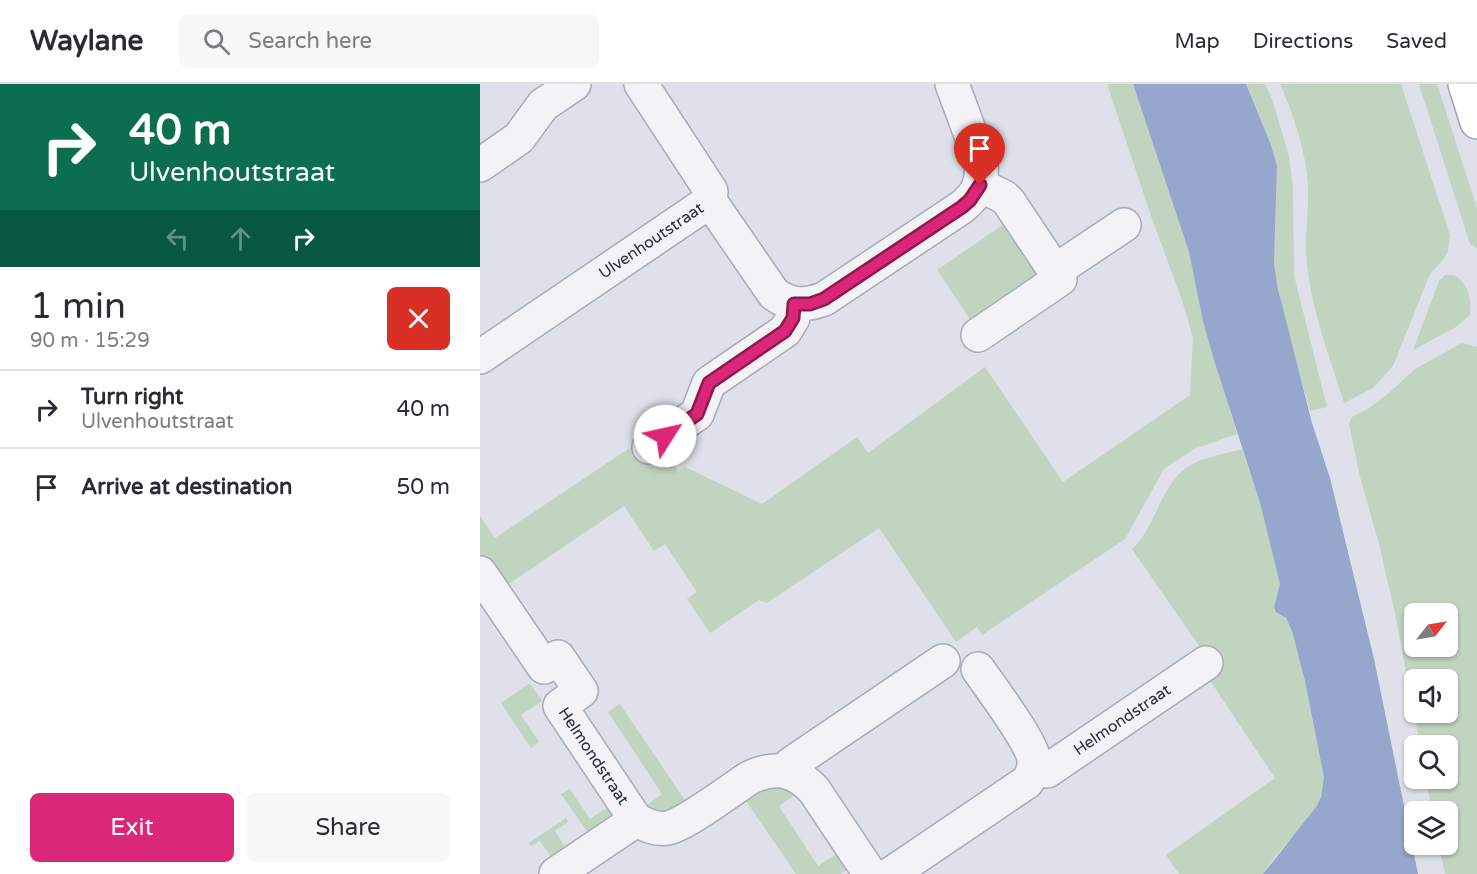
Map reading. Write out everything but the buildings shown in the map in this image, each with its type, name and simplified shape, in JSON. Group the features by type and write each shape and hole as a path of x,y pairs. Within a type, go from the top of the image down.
{"main road":[{"path":"1465,84 1477,122"}],"street":[{"path":"480,165 519,138 543,105 574,84"},
{"path":"641,84 711,191 710,201"},
{"path":"649,447 697,414 709,383 785,331 793,318 794,304 810,304 824,299 970,200 980,185 981,162 952,84"},
{"path":"978,335 1060,279 1009,202 980,185"},
{"name":"Ulvenhoutstraat","path":"480,357 710,201 767,286 783,301 794,304"},
{"path":"1055,271 1125,225"},
{"name":"Helmondstraat","path":"480,573 544,667 558,657 581,691 560,706 636,820 650,827 666,828 681,823 761,772 773,770 789,772"},
{"path":"870,874 814,790 802,777 789,772 791,764 944,661"},
{"name":"Helmondstraat","path":"1034,769 1047,771 1206,663"},
{"path":"891,874 1028,782 1034,769 1034,759 1028,743 978,669"},
{"name":"Helmondstraat","path":"555,874 636,820"}],"green space":[{"path":"1107,84 1133,84 1189,252 1204,321 1237,434 1194,449 1164,469 1125,539 982,635 977,627 956,642 879,528 767,603 759,600 710,633 687,599 697,592 665,544 654,551 624,506 500,590 480,561 480,516 495,538 640,441 656,465 668,457 678,471 685,467 762,504 857,437 868,453 985,367 1063,482 1190,395 1193,338"},
{"path":"1246,84 1265,84 1272,99 1289,156 1293,187 1294,275 1327,407 1310,411 1283,314 1274,265 1277,166 1271,145"},
{"path":"1280,84 1401,84 1450,235 1448,251 1430,274 1393,366 1373,388 1344,403 1322,335 1309,283 1306,255 1307,174 1298,134"},
{"path":"1419,84 1437,84 1477,208 1477,248 1470,244"},
{"path":"1007,222 1042,273 971,321 937,270"},
{"path":"1445,275 1454,275 1466,287 1470,315 1456,327 1413,350 1439,281"},
{"path":"1462,343 1477,347 1477,874 1445,874 1441,855 1458,855 1458,801 1430,801 1428,789 1458,789 1458,735 1418,735 1416,723 1458,723 1458,669 1405,669 1394,609 1360,477 1349,424 1352,417 1368,409 1415,369"},
{"path":"1242,449 1260,503 1280,584 1275,602 1276,612 1286,618 1292,631 1305,681 1324,779 1322,793 1309,817 1263,874 1179,874 1166,855 1275,778 1211,682 1219,675 1132,549 1143,536 1165,494 1181,472 1199,461"},
{"path":"530,683 542,701 521,715 539,742 531,748 501,703"},
{"path":"620,704 688,805 673,815 643,808 662,794 608,712"},
{"path":"776,781 802,790 779,806 818,866 841,851 851,867 840,874 796,874 746,801"},
{"path":"570,789 590,819 611,805 610,819 589,834 561,794"},
{"path":"566,818 568,822 555,831 567,850 553,860 540,841 531,846 529,843"}],"water":[{"path":"1133,84 1246,84 1271,145 1277,166 1274,264 1278,289 1312,423 1330,478 1374,659 1404,806 1404,855 1414,855 1418,874 1263,874 1316,807 1321,797 1324,778 1305,681 1292,631 1286,618 1276,612 1274,607 1280,584 1260,503 1214,360 1203,321 1189,252"}],"route":[{"path":"665,436 697,414 709,383 785,331 793,318 794,304 810,304 824,299 962,207 976,193 980,185"}]}
